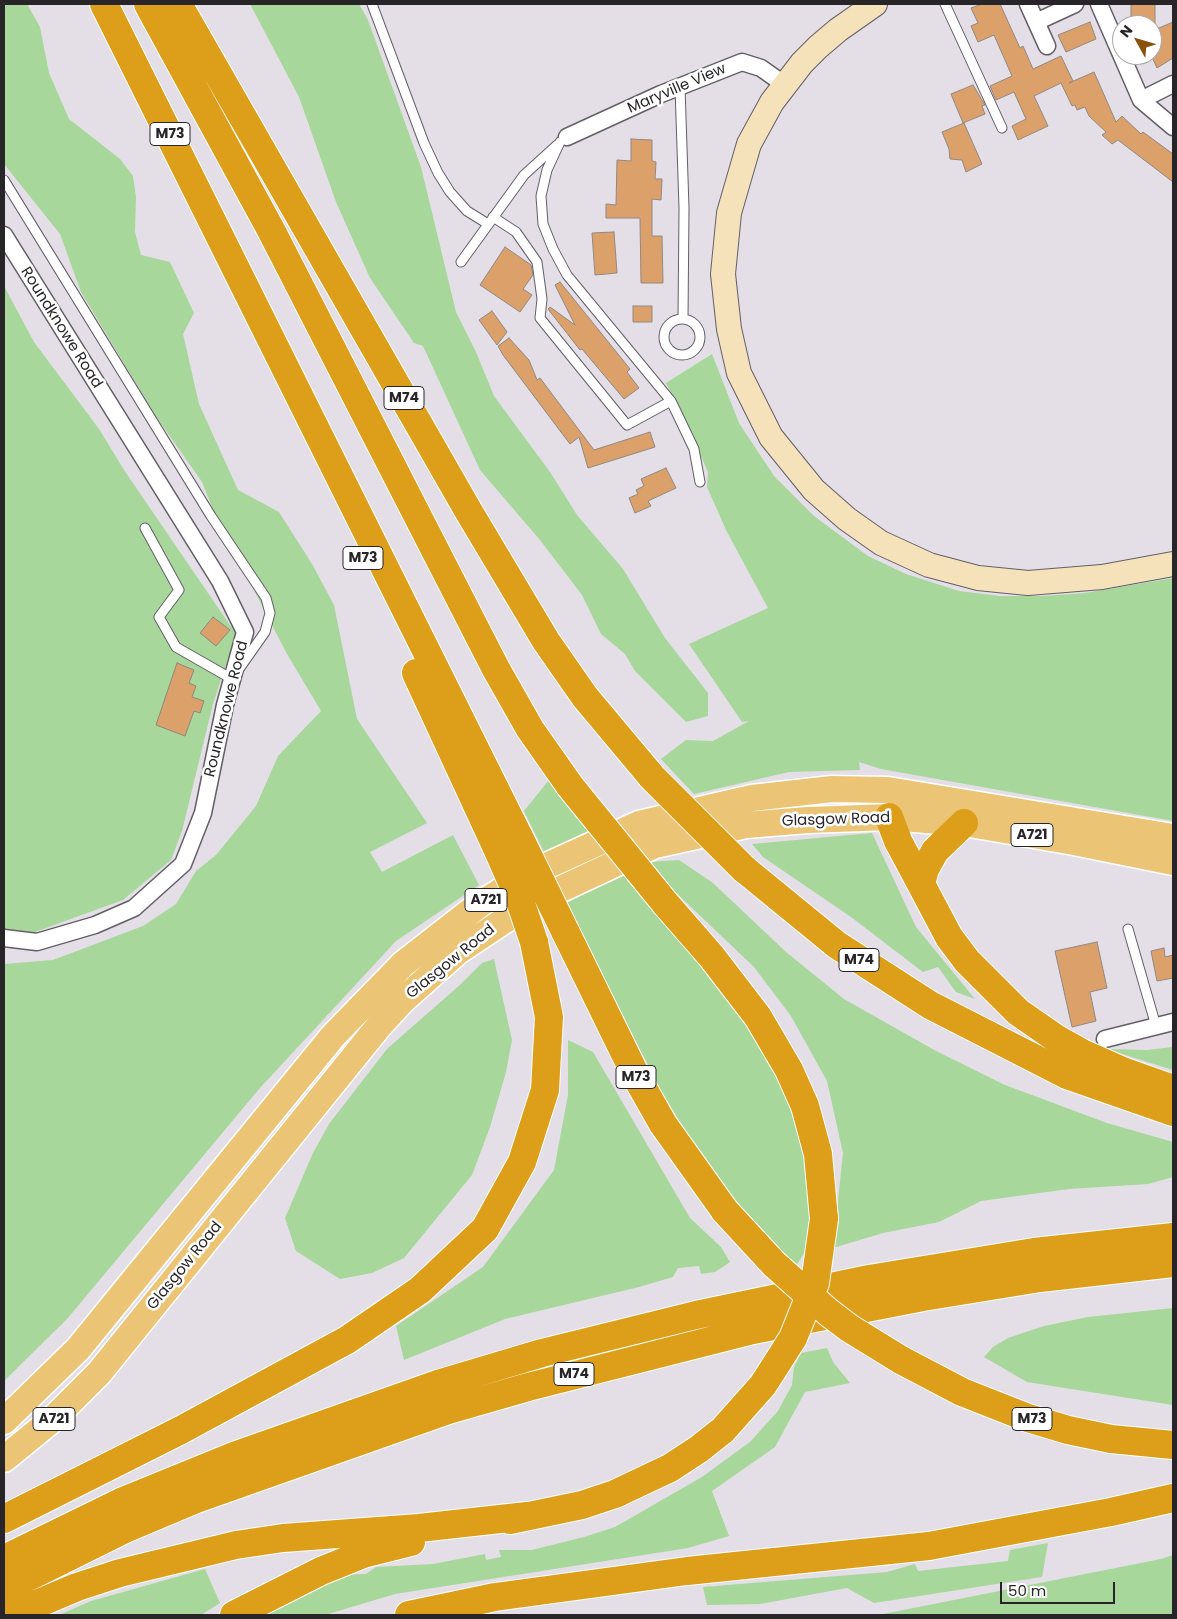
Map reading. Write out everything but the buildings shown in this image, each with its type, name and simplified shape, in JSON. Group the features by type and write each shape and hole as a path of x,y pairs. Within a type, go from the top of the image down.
{"highway":[{"name":"M73","path":"104,4 234,266 508,843 566,932 637,1078 663,1124 693,1169 725,1211 774,1264 849,1328 901,1360 962,1392 1028,1418 1068,1430 1111,1438 1173,1445"},
{"name":"M74","path":"148,4 280,247 496,669 530,729 570,786 758,1016 789,1070 805,1106 818,1154 824,1219 815,1283 796,1331 781,1360 763,1385 723,1430 699,1449 644,1482 582,1505 363,1554 313,1575 234,1615"},
{"name":"M74","path":"178,4 469,512 546,641 585,697 652,777 744,869 837,945 930,1005 1067,1076 1173,1112"},
{"path":"889,817 898,842 949,937 982,979 1018,1012 1082,1053 1173,1089"},
{"path":"921,884 934,851 964,823"},
{"name":"M73","path":"4,1519 181,1430 347,1340 420,1290 485,1229 522,1162 545,1090 549,1017 534,942 520,898 508,843"},
{"name":"M74","path":"986,1035 1099,1080 1173,1104"},
{"name":"M74","path":"4,1559 121,1502 234,1456 438,1384 542,1353 696,1315 869,1279 1034,1252 1173,1237"},
{"name":"M74","path":"4,1589 127,1528 205,1496 448,1410 538,1384 763,1328 923,1297 1040,1278 1173,1263"},
{"path":"410,1615 495,1597 678,1572 929,1546 1110,1512 1173,1498"},
{"name":"M74","path":"11,1615 77,1587 120,1573 236,1544 283,1538 419,1528 527,1516"}],"main road":[{"path":"870,5 818,47 784,85 768,109 749,144 729,213 724,244 723,274 729,329 740,373 771,437 783,454 823,499 864,531 901,554 952,572 997,581 1066,582 1173,564"},
{"name":"Glasgow Road","path":"4,1421 78,1349 333,1036 403,964 480,904 531,873 639,824 752,798 832,789 888,790 1173,837"},
{"path":"752,798 878,799 885,802 889,817"},
{"name":"Glasgow Road","path":"4,1459 53,1419 99,1373 363,1044 403,1000 457,952 529,904 656,846 746,825 889,817 964,823 1074,842 1173,862"}],"street":[{"path":"1028,4 1047,46"},
{"path":"1036,22 1075,4"},
{"path":"1099,4 1140,100 1173,127"},
{"name":"Maryville View","path":"564,140 680,87 742,62 761,68 784,85"},
{"path":"1140,100 1173,84"},
{"name":"Roundknowe Road","path":"4,235 220,581 245,632 232,680 203,813 184,864 134,908 95,925 37,942 4,938"},
{"path":"1105,1039 1173,1022"}],"lane":[{"path":"372,4 424,143 438,173 466,211 516,232 537,262 542,299 540,318 627,425 671,401"},
{"path":"945,4 1002,128"},
{"path":"680,87 684,208 683,319"},
{"path":"461,262 524,175 564,140"},
{"path":"564,140 547,170 541,196 543,224 553,249 567,275 671,401 694,449 700,482"},
{"path":"4,180 211,516 266,598 270,613 265,632 232,680 176,647 159,617 179,590 145,528"},
{"path":"676,319 683,319 696,326 700,342 694,351 682,356 672,353 667,349 663,336 668,325 676,319"},
{"path":"1128,929 1156,1026"}],"green space":[{"path":"4,4 27,4 40,27 49,73 69,119 120,159 133,176 136,197 135,232 141,255 170,262 194,313 183,334 199,404 238,490 279,512 312,564 334,605 357,719 427,823 370,852 382,872 453,835 479,885 396,941 259,1089 67,1319 4,1381 4,964 53,960 143,926 176,904 196,871 216,855 256,806 278,756 321,711 287,654 241,565 227,545 202,482 155,415 81,292 60,234 4,164"},
{"path":"250,4 359,4 368,20 421,167 456,312 476,352 494,396 550,472 577,515 623,569 665,638 708,693 708,716 686,722 635,671 625,654 601,634 582,595 540,540 480,470 423,346 414,343 370,278 336,202 299,97"},
{"path":"4,286 34,342 99,429 124,470 236,634 213,704 182,831 171,860 123,900 35,932 4,929"},
{"path":"712,354 739,423 774,476 814,516 868,556 906,574 959,591 1000,596 1044,596 1085,593 1173,578 1173,821 881,769 859,762 860,770 789,772 694,794 661,759 686,740 713,741 749,721 742,722 689,644 768,608 727,532 707,487 708,472 681,411 666,383"},
{"path":"549,780 588,831 545,854 524,811"},
{"path":"872,833 916,927 975,999 956,992 938,967 923,972 851,917 763,857 752,844"},
{"path":"679,860 713,883 786,952 844,999 936,1051 1005,1085 1107,1123 1173,1142 1173,1177 1148,1184 1069,1189 981,1201 939,1222 883,1233 833,1248 843,1153 827,1081 791,1016 754,967 669,886 650,862"},
{"path":"620,872 645,897 722,990 761,1047 785,1091 803,1147 810,1206 808,1247 796,1266 732,1197 693,1143 661,1091 571,912 565,896"},
{"path":"494,959 512,1040 506,1072 490,1127 472,1175 404,1258 372,1273 340,1279 296,1251 285,1218 313,1153 329,1124 387,1049 482,963"},
{"path":"568,1040 593,1052 690,1218 721,1247 730,1262 715,1272 701,1274 699,1266 678,1268 673,1277 505,1319 404,1360 396,1326 483,1267 554,1170 568,1095"},
{"path":"1173,1047 1173,1070 1106,1049 1147,1050"},
{"path":"1173,1308 1173,1405 1027,1382 984,1357 993,1347 1008,1338 1044,1326 1088,1317"},
{"path":"827,1348 833,1362 850,1383 805,1392 775,1447 712,1491 729,1536 688,1548 395,1594 325,1615 265,1615 341,1575 366,1574 376,1567 433,1564 485,1554 486,1560 501,1557 499,1550 532,1550 615,1527 702,1477 750,1442 778,1411 792,1385 794,1367 801,1353"},
{"path":"1048,1543 1042,1577 874,1603 847,1588 760,1604 707,1605 703,1587 887,1572 915,1564 918,1571 1008,1561 1010,1550"},
{"path":"1173,1555 1173,1615 878,1615 1161,1559"},
{"path":"205,1569 220,1603 201,1615 59,1615 91,1601"}]}
